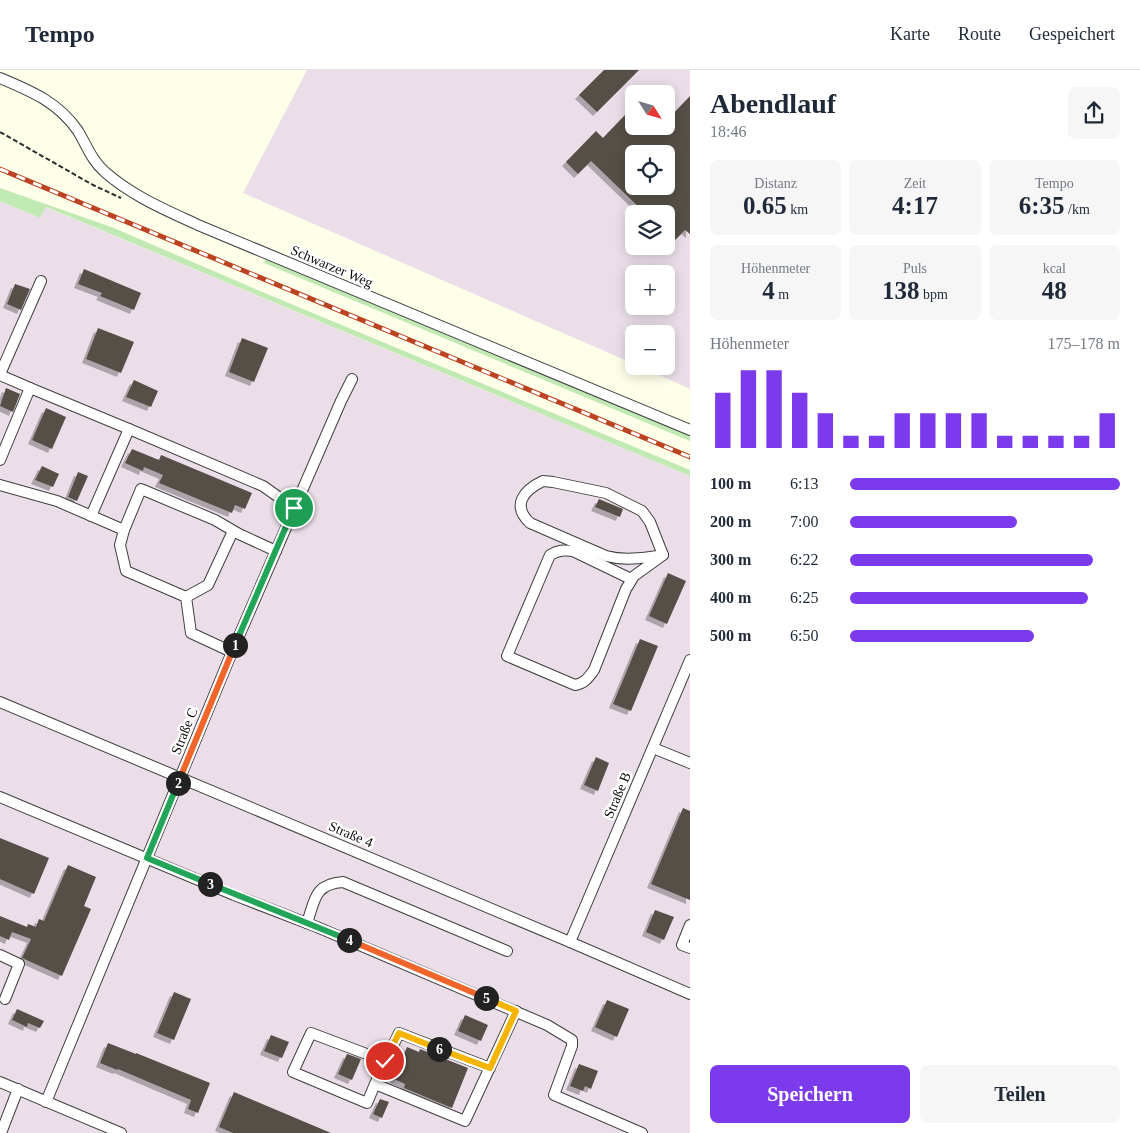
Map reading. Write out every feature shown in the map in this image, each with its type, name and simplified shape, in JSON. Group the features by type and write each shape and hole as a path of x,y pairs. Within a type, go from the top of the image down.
{"street":[{"name":"Schwarzer Weg","path":"0,78 37,94 55,106 70,121 92,158 104,172 141,197 208,229 690,430"},
{"path":"41,281 0,375 263,486 294,508"},
{"name":"Straße C","path":"46,1102 232,652 341,400 352,379"},
{"path":"0,460 30,388"},
{"path":"91,516 129,429"},
{"path":"543,482 553,482 606,493 642,511 650,522 663,555 638,559 619,559 606,556 530,523 522,516 520,507 523,499 532,487 543,482"},
{"path":"0,485 58,501 124,530"},
{"path":"186,597 126,571 120,545 124,530 141,489 215,520 233,531 276,550"},
{"path":"186,597 208,585 233,531"},
{"path":"631,579 573,551 557,551 550,555 507,656 575,685 587,680 594,670 631,579 663,555"},
{"path":"186,597 191,633 232,652"},
{"name":"Straße B","path":"570,942 690,660"},
{"name":"Straße 4","path":"0,702 690,994"},
{"path":"652,748 690,763"},
{"path":"0,797 307,923 546,1025 572,1040 572,1046 554,1095 642,1133"},
{"path":"307,923 316,897 323,887 331,883 343,882 507,952"},
{"path":"690,925 682,945 690,948"},
{"path":"0,955 19,964 5,991"},
{"path":"375,1084 465,1121 516,1011"},
{"path":"385,1061 311,1032 293,1072 367,1103 399,1033 490,1068"},
{"path":"0,1082 121,1133"},
{"path":"2,1133 18,1089"}],"path":[{"path":"0,132 93,185 124,199"}],"shaded area":[{"path":"307,70 690,70 690,389 659,375 675,375 675,325 625,325 625,360 243,193"},
{"path":"0,201 40,218 45,207 690,476 690,1133 0,1133"}],"green space":[{"path":"0,188 114,228 690,470 690,476 46,207 40,218 0,201"},
{"path":"266,258 690,435 690,441 264,263"}],"building":[{"path":"604,70 639,70 597,112 579,95"},
{"path":"690,96 690,234 685,230 675,240 675,205 637,205 626,195 675,195 675,145 625,145 625,194 591,161 578,174 566,162 596,131 603,138 625,115 625,135 675,135 675,112"},
{"path":"84,269 141,293 134,310 100,296 102,293 78,284"},
{"path":"15,284 30,289 21,310 7,304"},
{"path":"98,328 134,342 121,373 86,359"},
{"path":"242,338 268,348 254,382 229,372"},
{"path":"134,380 158,391 151,407 126,397"},
{"path":"6,388 20,394 13,412 0,406"},
{"path":"46,408 66,417 52,449 32,440"},
{"path":"132,449 159,460 161,455 252,493 245,509 235,505 232,513 159,483 163,475 144,467 143,471 125,463"},
{"path":"42,466 59,474 53,487 35,480"},
{"path":"78,472 88,476 77,501 68,497"},
{"path":"599,499 623,509 620,517 595,507"},
{"path":"668,573 686,581 667,624 649,616"},
{"path":"640,639 658,646 631,711 613,704"},
{"path":"596,757 609,763 598,791 584,785"},
{"path":"683,808 690,811 690,900 651,884"},
{"path":"0,838 49,858 34,894 0,879"},
{"path":"68,865 96,877 84,906 91,909 62,976 22,958 31,939 12,932 9,940 0,936 0,916 27,927 28,924 36,927 39,919 44,921"},
{"path":"655,910 674,917 664,940 646,932"},
{"path":"174,992 191,999 174,1040 157,1033"},
{"path":"607,1000 629,1009 617,1037 595,1027"},
{"path":"17,1009 44,1021 40,1028 28,1023 27,1027 12,1020"},
{"path":"465,1015 488,1025 481,1041 458,1031"},
{"path":"271,1035 289,1042 282,1058 264,1051"},
{"path":"108,1043 210,1083 198,1113 188,1109 191,1100 100,1063"},
{"path":"407,1047 419,1052 420,1049 468,1068 452,1108 404,1088 405,1084 394,1079"},
{"path":"347,1054 361,1059 352,1080 338,1074"},
{"path":"579,1064 598,1071 591,1089 585,1086 583,1091 570,1086"},
{"path":"234,1092 331,1133 233,1133 219,1127"},
{"path":"380,1099 389,1102 382,1118 373,1114"}],"railway":[{"path":"0,169 690,457"}],"route":[{"path":"294,508 147,858 516,1011 490,1068 399,1033 385,1061"}]}
